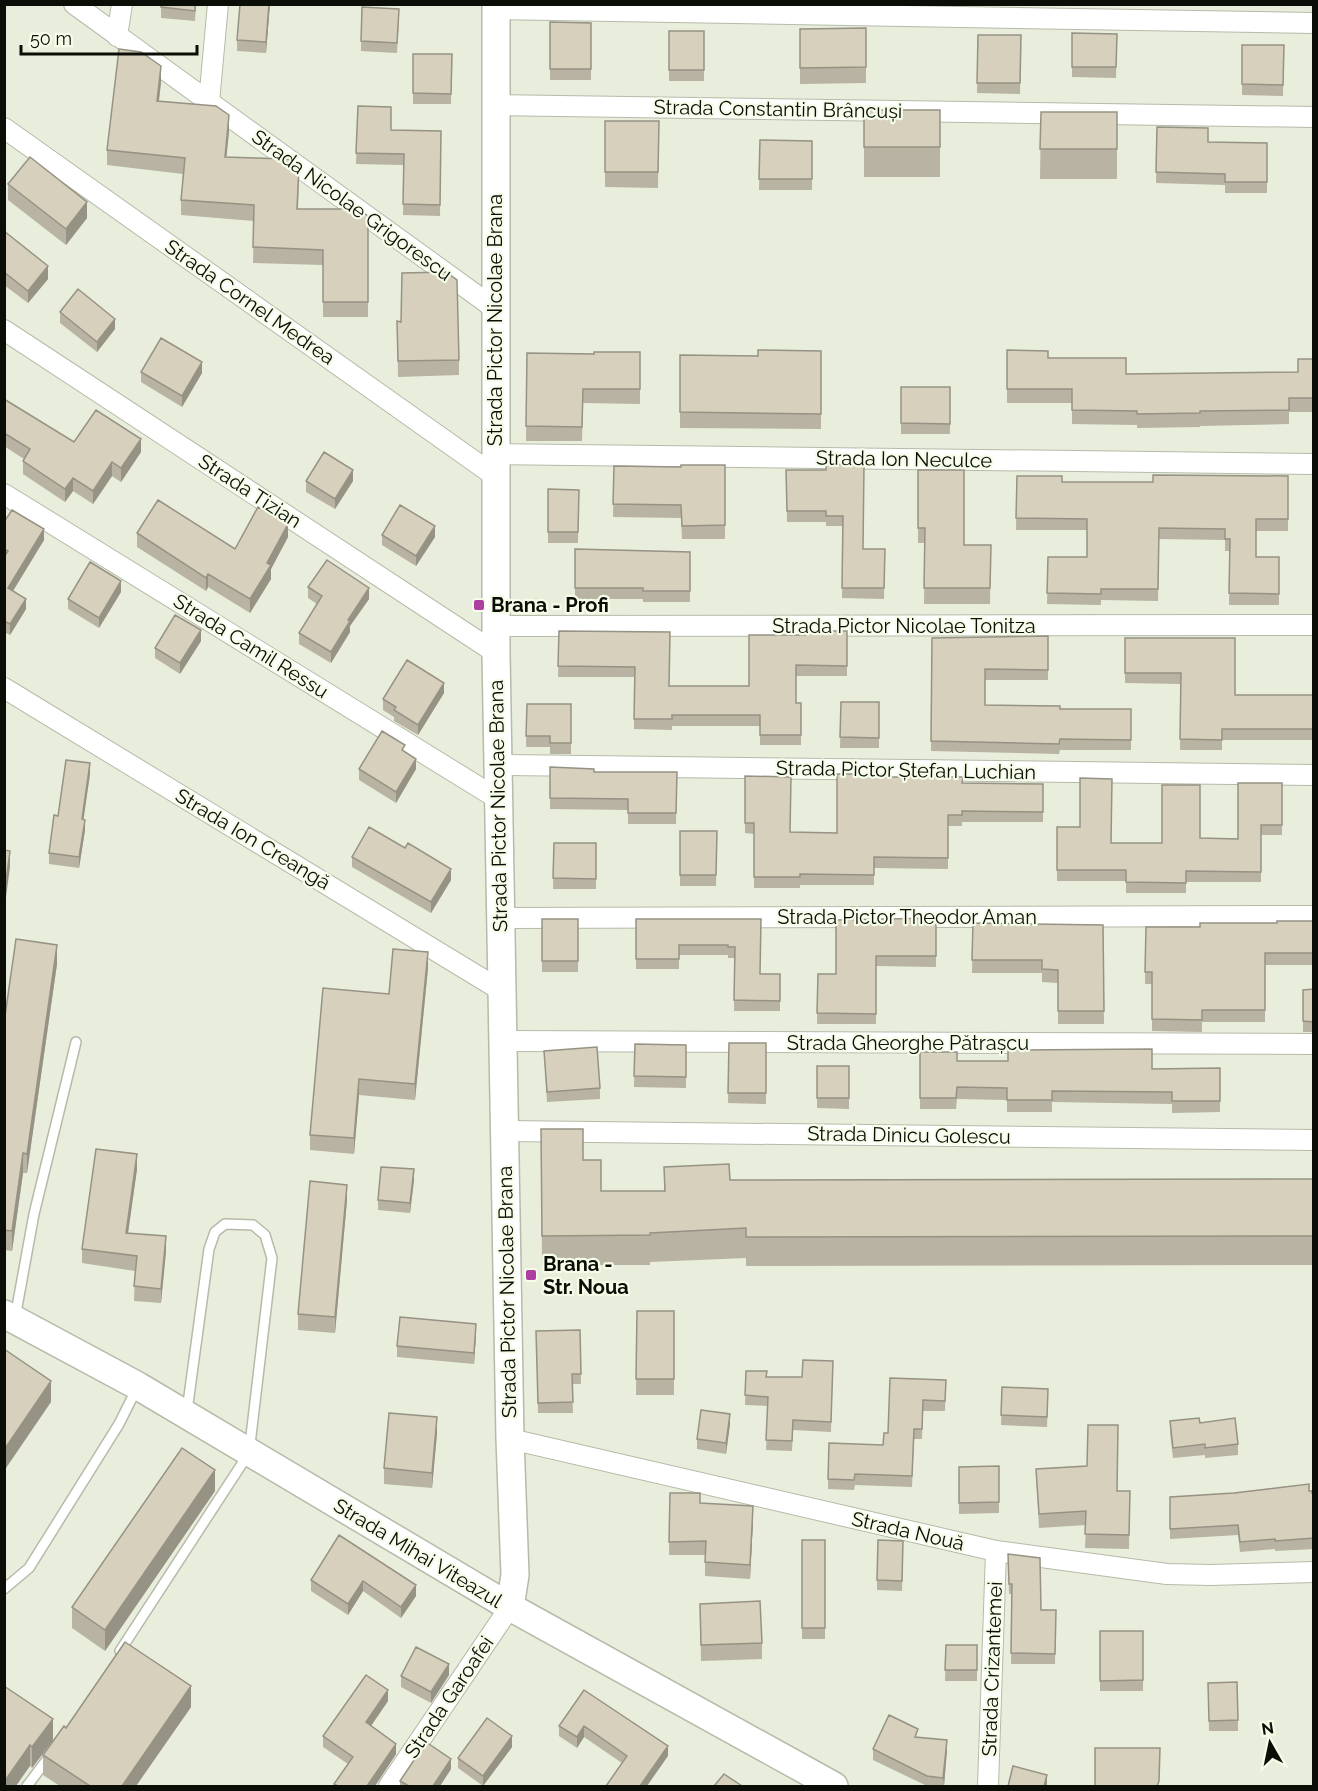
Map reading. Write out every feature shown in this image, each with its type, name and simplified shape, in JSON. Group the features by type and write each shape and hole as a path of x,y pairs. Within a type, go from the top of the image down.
{"street":[{"name":"Strada Nicolae Grigorescu","path":"74,4 494,308"},
{"path":"117,36 122,4"},
{"path":"209,102 218,4"},
{"path":"496,7 1314,23"},
{"name":"Strada Pictor Nicolae Brana","path":"496,7 495,626 510,1439 515,1575 510,1607"},
{"name":"Strada Constantin Brâncuși","path":"495,105 1314,117"},
{"name":"Strada Cornel Medrea","path":"4,128 495,465"},
{"name":"Strada Tizian","path":"4,330 496,653"},
{"name":"Strada Ion Neculce","path":"495,465 1314,464"},
{"name":"Strada Camil Ressu","path":"4,494 498,799"},
{"name":"Strada Pictor Nicolae Tonitza","path":"495,626 1314,625"},
{"name":"Strada Ion Creangă","path":"4,688 502,991"},
{"name":"Strada Pictor Ștefan Luchian","path":"498,765 1314,775"},
{"name":"Strada Pictor Theodor Aman","path":"500,918 1314,916"},
{"name":"Strada Gheorghe Pătrașcu","path":"503,1041 1314,1044"},
{"name":"Strada Dinicu Golescu","path":"505,1131 1314,1140"},
{"name":"Strada Mihai Viteazul","path":"10,1317 138,1386 510,1607 834,1786"},
{"name":"Strada Nouă","path":"510,1439 996,1551 1167,1574 1314,1572"},
{"name":"Strada Crizantemei","path":"988,1786 996,1551"},
{"name":"Strada Garoafei","path":"389,1786 510,1607"}],"lane":[{"path":"10,1317 76,1042"},
{"path":"115,1658 249,1453 273,1258 265,1235 253,1225 225,1224 215,1232 209,1249 186,1416"},
{"path":"4,1589 29,1568 119,1424 138,1386"},
{"path":"27,1786 54,1750"}],"building":[{"path":"161,4 195,4 195,11 161,7"},
{"path":"240,4 269,4 266,42 237,40"},
{"path":"362,7 399,9 397,43 361,41"},
{"path":"550,22 591,23 591,69 550,69"},
{"path":"866,28 866,67 800,68 800,29"},
{"path":"669,31 704,31 704,70 669,70"},
{"path":"1072,33 1117,34 1116,67 1072,67"},
{"path":"978,35 1021,35 1020,83 977,83"},
{"path":"1242,45 1284,45 1283,85 1242,84"},
{"path":"119,49 141,52 161,66 157,101 216,106 229,115 225,157 289,159 299,166 297,209 359,209 368,216 368,302 323,302 323,250 253,247 254,205 181,200 185,158 107,150"},
{"path":"413,54 452,54 451,94 413,93"},
{"path":"358,106 391,107 391,130 441,131 440,205 403,204 404,154 356,153"},
{"path":"864,110 940,110 940,147 864,147"},
{"path":"1041,112 1117,112 1117,149 1040,149"},
{"path":"605,121 659,121 658,172 605,172"},
{"path":"1157,127 1208,128 1208,142 1267,143 1267,182 1225,182 1225,174 1156,172"},
{"path":"760,140 812,141 812,179 759,179"},
{"path":"1314,148 1314,186 1313,186"},
{"path":"30,157 87,202 66,229 8,184"},
{"path":"4,231 48,266 28,291 4,272"},
{"path":"446,272 457,280 459,360 398,361 397,321 401,322 402,273"},
{"path":"78,289 115,319 97,342 60,312"},
{"path":"161,338 202,362 182,396 141,372"},
{"path":"758,350 821,351 821,414 680,412 680,355 758,356"},
{"path":"1007,350 1048,351 1048,358 1126,358 1126,374 1298,372 1298,359 1314,359 1314,398 1289,398 1289,410 1137,414 1137,411 1072,410 1072,389 1007,389"},
{"path":"594,352 640,352 640,389 583,389 582,427 526,426 527,353 594,354"},
{"path":"901,387 950,387 950,424 901,423"},
{"path":"4,399 74,442 96,410 141,439 121,468 112,462 93,491 73,478 65,489 23,461 30,449 4,433"},
{"path":"324,452 353,470 335,499 306,481"},
{"path":"826,464 864,465 863,549 885,549 884,588 842,588 843,516 826,516 826,511 787,511 786,470 826,470"},
{"path":"681,465 725,465 725,525 682,526 681,505 613,504 614,466 681,467"},
{"path":"918,470 964,470 964,545 991,545 990,588 924,588 925,528 918,528"},
{"path":"1153,475 1288,476 1288,519 1256,519 1256,557 1279,557 1279,594 1229,593 1230,539 1225,539 1225,529 1159,528 1158,589 1101,589 1101,594 1047,593 1048,557 1087,557 1087,519 1016,518 1017,476 1062,476 1062,482 1153,482"},
{"path":"548,489 579,490 578,532 548,532"},
{"path":"158,500 235,549 258,507 288,524 267,563 271,565 250,599 208,574 206,578 137,533"},
{"path":"400,505 435,526 416,556 382,535"},
{"path":"12,510 44,529 8,588 26,599 10,624 4,621 4,557 8,551 4,549 4,522"},
{"path":"575,549 690,552 690,591 575,588"},
{"path":"327,560 369,588 331,652 299,633 322,596 308,587"},
{"path":"90,562 121,581 99,618 68,599"},
{"path":"175,615 201,630 180,663 155,648"},
{"path":"559,631 670,632 669,686 749,686 749,635 805,635 805,631 847,631 847,666 796,665 796,703 801,703 801,735 760,735 760,715 672,715 672,719 634,719 635,667 558,666"},
{"path":"1048,636 1048,670 985,669 985,705 1060,706 1060,709 1131,709 1131,740 1060,739 1059,744 931,741 932,638"},
{"path":"1125,638 1235,638 1235,695 1314,695 1314,729 1222,729 1222,740 1180,739 1181,673 1125,673"},
{"path":"407,660 444,683 418,725 394,710 396,707 383,699"},
{"path":"841,702 879,702 879,738 840,737"},
{"path":"527,704 571,704 571,743 550,743 550,736 526,736"},
{"path":"382,731 405,745 402,750 416,759 396,792 359,769"},
{"path":"66,760 90,763 79,857 49,853 54,815 58,816"},
{"path":"550,767 594,769 594,772 677,772 676,813 628,813 628,799 550,798"},
{"path":"837,774 882,774 882,777 963,777 962,783 1043,784 1043,812 962,811 962,815 948,815 948,858 874,857 874,875 800,874 800,877 754,877 754,823 745,823 745,776 791,777 790,832 837,833"},
{"path":"1080,778 1112,779 1111,843 1162,843 1162,785 1200,785 1200,838 1238,839 1238,783 1282,783 1282,825 1261,825 1261,872 1186,871 1186,883 1126,882 1126,870 1057,870 1057,827 1080,827"},
{"path":"369,827 405,848 408,843 451,869 431,902 352,857"},
{"path":"680,831 717,831 716,875 680,875"},
{"path":"554,843 596,843 596,879 553,878"},
{"path":"4,850 10,851 4,896"},
{"path":"936,918 936,956 876,956 876,1014 817,1013 818,974 836,974 836,920"},
{"path":"542,919 578,919 578,961 542,961"},
{"path":"636,919 761,919 760,974 780,974 780,1001 734,1000 735,947 679,945 679,959 636,959"},
{"path":"1277,921 1314,921 1314,953 1265,953 1265,1010 1202,1010 1202,1020 1152,1019 1152,972 1145,972 1146,927 1200,927 1200,923 1277,923"},
{"path":"973,923 1103,925 1104,1011 1058,1011 1058,970 1042,969 1042,960 972,960"},
{"path":"16,939 57,945 27,1154 23,1153 12,1231 4,1230 4,1023"},
{"path":"393,949 428,952 415,1084 359,1079 354,1138 310,1135 323,988 389,994"},
{"path":"1314,989 1314,1022 1303,1021 1303,990"},
{"path":"729,1043 766,1043 766,1093 728,1093"},
{"path":"635,1044 686,1045 686,1077 634,1076"},
{"path":"597,1047 600,1088 547,1092 544,1051"},
{"path":"1152,1049 1152,1069 1220,1068 1220,1101 1172,1101 1172,1092 1052,1091 1052,1100 1007,1100 1007,1088 957,1087 956,1098 920,1098 920,1052 957,1052 957,1061 1008,1061 1008,1050"},
{"path":"817,1066 849,1066 849,1098 817,1098"},
{"path":"541,1129 583,1129 583,1160 601,1160 601,1191 665,1191 664,1167 729,1164 730,1180 1314,1179 1314,1236 746,1237 746,1228 650,1233 650,1235 542,1236"},
{"path":"96,1149 137,1154 126,1233 166,1236 161,1289 134,1286 137,1256 82,1249"},
{"path":"381,1167 414,1169 410,1203 378,1200"},
{"path":"310,1181 347,1185 335,1317 298,1314"},
{"path":"637,1311 674,1311 674,1379 636,1379"},
{"path":"400,1317 476,1324 474,1353 397,1346"},
{"path":"580,1330 581,1374 572,1374 573,1402 538,1403 536,1331"},
{"path":"4,1349 51,1381 4,1450"},
{"path":"803,1360 833,1361 831,1422 793,1420 792,1441 766,1440 768,1397 745,1395 746,1371 767,1371 766,1377 802,1377"},
{"path":"890,1378 946,1380 945,1401 923,1400 922,1429 914,1429 912,1476 855,1474 854,1480 828,1479 829,1443 883,1445 884,1433 888,1433"},
{"path":"1002,1387 1048,1389 1047,1417 1001,1415"},
{"path":"701,1410 730,1414 726,1443 697,1439"},
{"path":"389,1413 437,1417 432,1473 384,1468"},
{"path":"1199,1418 1200,1423 1235,1418 1238,1444 1205,1448 1205,1444 1173,1448 1170,1421"},
{"path":"1088,1425 1118,1425 1117,1491 1130,1491 1129,1535 1085,1534 1086,1511 1039,1514 1036,1469 1087,1466"},
{"path":"182,1448 215,1470 105,1630 72,1607"},
{"path":"999,1466 999,1502 959,1503 959,1467"},
{"path":"1309,1484 1309,1491 1314,1493 1314,1538 1240,1542 1238,1525 1170,1529 1170,1497 1234,1493"},
{"path":"670,1493 700,1493 700,1503 753,1506 750,1565 705,1562 706,1541 669,1542"},
{"path":"339,1535 416,1585 401,1607 363,1581 348,1604 311,1580"},
{"path":"802,1540 825,1540 825,1628 802,1628"},
{"path":"878,1540 903,1541 902,1581 877,1580"},
{"path":"1008,1554 1040,1558 1041,1610 1056,1610 1055,1654 1011,1653 1012,1584 1009,1584"},
{"path":"760,1601 762,1643 701,1645 700,1604"},
{"path":"1100,1631 1143,1631 1143,1680 1100,1681"},
{"path":"125,1642 191,1686 122,1786 90,1786 43,1755 64,1726 66,1728"},
{"path":"946,1645 977,1645 977,1670 945,1670"},
{"path":"416,1647 449,1664 431,1692 401,1676"},
{"path":"366,1675 388,1690 366,1722 396,1744 367,1786 338,1786 334,1784 353,1757 323,1736"},
{"path":"1237,1682 1238,1720 1209,1721 1208,1683"},
{"path":"4,1686 53,1719 32,1747 30,1745 4,1782"},
{"path":"584,1690 668,1746 640,1786 606,1786 627,1756 584,1726 577,1737 559,1726"},
{"path":"889,1715 918,1729 915,1737 947,1740 943,1778 927,1776 873,1749"},
{"path":"487,1718 512,1736 483,1776 458,1758"},
{"path":"426,1742 451,1759 433,1786 409,1786 400,1781"},
{"path":"1095,1748 1160,1748 1157,1786 1095,1786"},
{"path":"1013,1766 1047,1775 1044,1786 1008,1786"},
{"path":"724,1774 742,1786 714,1786"}],"place":[{"name":"Brana - Profi","path":"479,605"},
{"name":"Brana - Str. Noua","path":"531,1275"}]}
